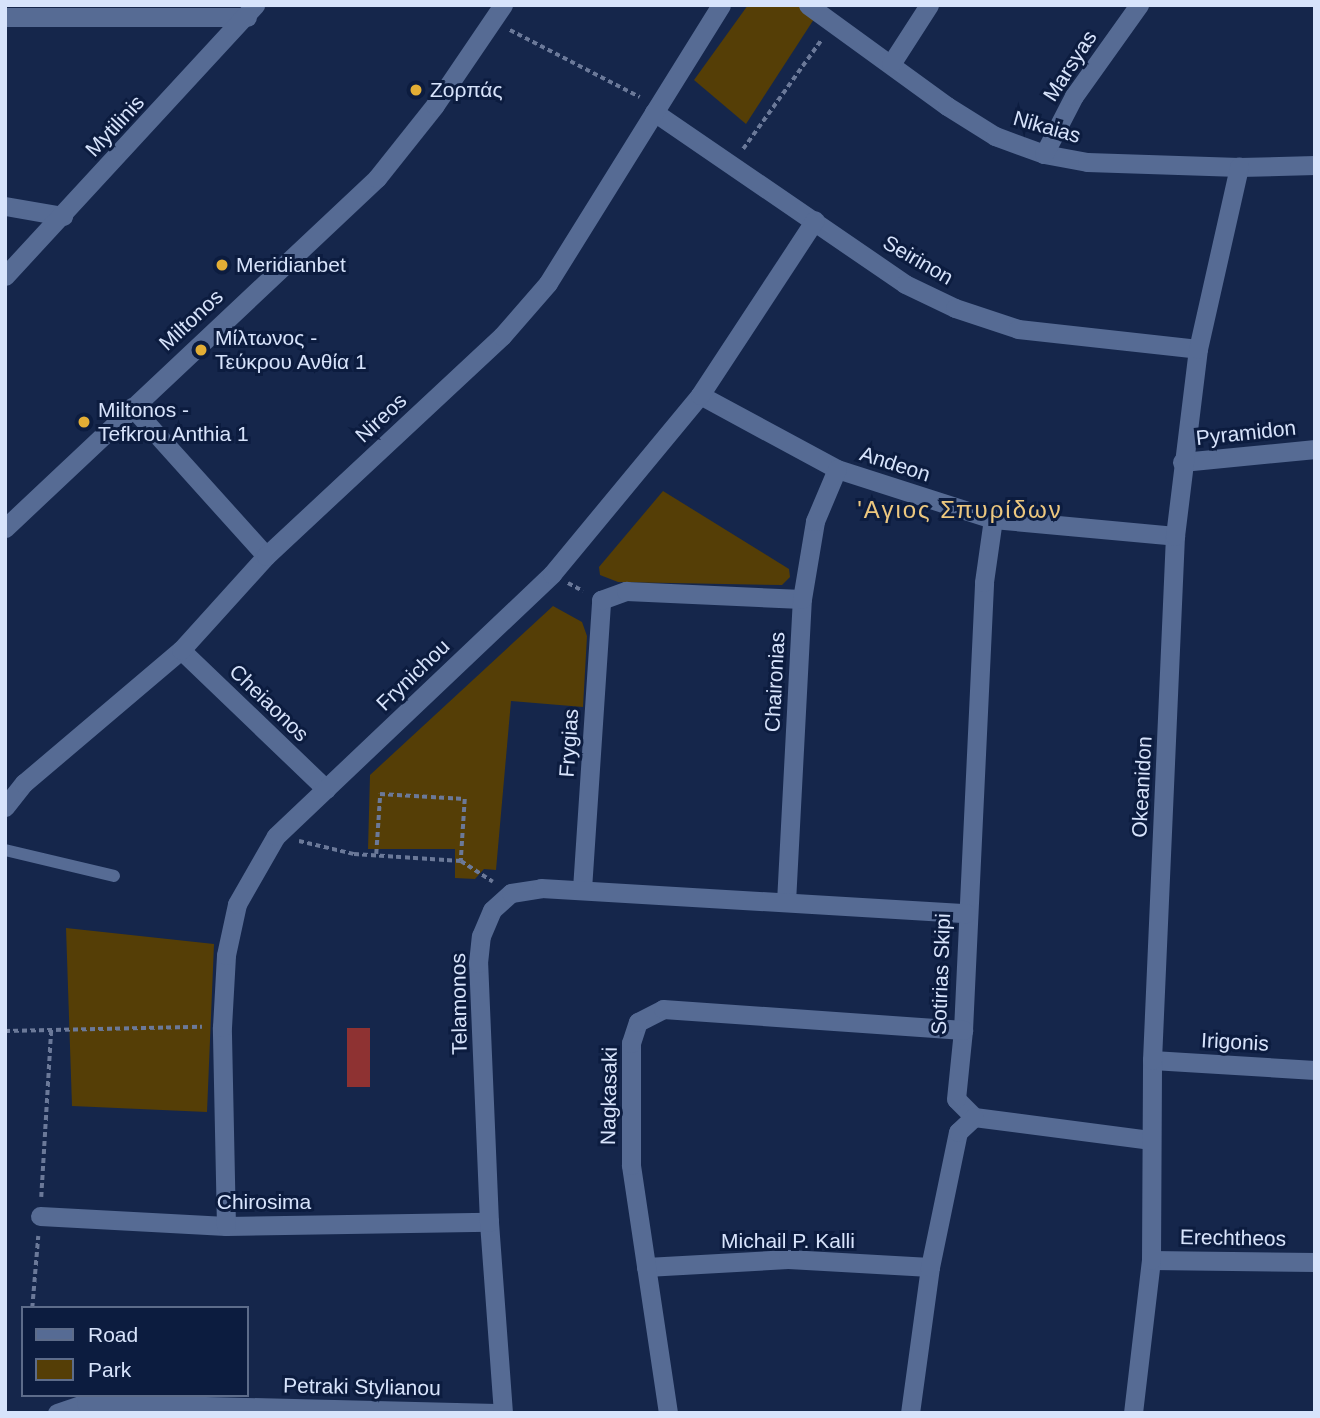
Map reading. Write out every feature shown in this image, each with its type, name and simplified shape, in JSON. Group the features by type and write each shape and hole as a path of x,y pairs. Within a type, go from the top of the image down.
{"street":[{"name":"Nireos","path":"5,807 24,783 181,650 266,556 502,336 548,283 721,5"},
{"name":"Nikaias","path":"808,5 995,136 1044,154 1087,162 1239,167 1315,165"},
{"path":"891,64 929,5"},
{"name":"Marsyas","path":"1044,154 1074,96 1139,5"},
{"path":"5,17 251,11"},
{"name":"Mytilinis","path":"5,276 251,11"},
{"name":"Miltonos","path":"5,528 377,178 435,106 498,13"},
{"name":"Seirinon","path":"656,109 732,165 905,284 955,308 1018,329 1198,349"},
{"name":"Okeanidon","path":"1133,1413 1151,1260 1152,1060 1175,536 1198,349 1239,167"},
{"path":"5,206 63,216"},
{"name":"Frynichou","path":"226,1226 222,1027 226,955 237,904 276,836 552,575 700,395 815,220"},
{"name":"Andeon","path":"700,395 836,469 993,519 1175,536"},
{"path":"132,407 266,556"},
{"name":"Pyramidon","path":"1182,462 1315,449"},
{"name":"Chaironias","path":"786,902 802,599 815,521 836,469"},
{"name":"Sotirias Skipi","path":"975,1118 956,1099 963,1030 966,913 984,582 993,519"},
{"path":"601,600 626,591 802,599"},
{"name":"Frygias","path":"582,889 601,600"},
{"name":"Cheiaonos","path":"181,650 326,789"},
{"path":"511,893 582,889 966,913"},
{"name":"Telamonos","path":"503,1413 489,1222 478,963 481,936 492,910 511,893"},
{"name":"Nagkasaki","path":"668,1413 631,1165 631,1043 638,1023 663,1009 963,1030"},
{"name":"Irigonis","path":"1152,1060 1315,1070"},
{"path":"910,1413 930,1268 958,1132 975,1118 1150,1140"},
{"name":"Chirosima","path":"40,1216 226,1226 489,1222"},
{"name":"Michail P. Kalli","path":"646,1267 788,1259 930,1268"},
{"name":"Erechtheos","path":"1151,1260 1315,1262"},
{"name":"Petraki Stylianou","path":"59,1411 86,1403 496,1413"}],"lane":[{"path":"5,850 114,876"}],"path":[{"path":"498,13 656,109"},
{"path":"732,165 834,23"},
{"path":"552,575 601,600"},
{"path":"376,855 380,794 441,797 466,799 461,861"},
{"path":"276,836 376,855 461,861 511,893"},
{"path":"5,1031 51,1028 222,1027"},
{"path":"32,1306 51,1028"}],"green space":[{"path":"748,5 796,5 816,16 746,124 694,80"},
{"path":"663,491 789,569 790,577 782,585 618,582 600,575 599,567"},
{"path":"553,606 582,622 587,636 583,707 511,701 496,870 484,869 475,879 455,878 455,849 368,849 370,775"},
{"path":"66,928 214,944 207,1112 72,1106"}],"shaded area":[{"path":"347,1028 370,1028 370,1087 347,1087"}],"place":[{"name":"Ζορπάς","path":"416,90"},
{"name":"Meridianbet","path":"222,265"},
{"name":"Μίλτωνος - Τεύκρου Ανθία 1","path":"201,350"},
{"name":"Miltonos - Tefkrou Anthia 1","path":"84,422"}],"district":[{"name":"'Αγιος Σπυρίδων","path":"960,510"}]}
